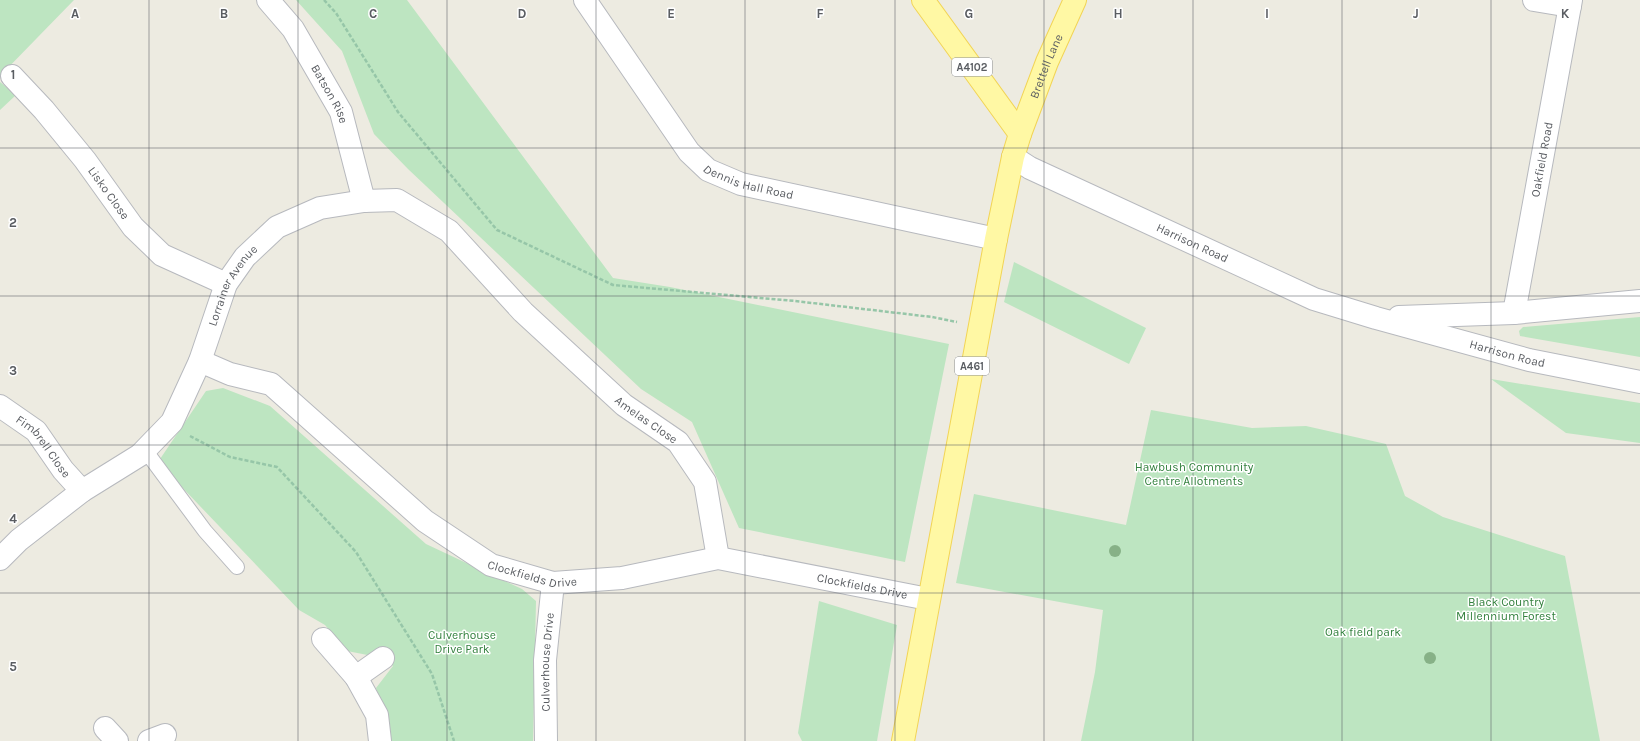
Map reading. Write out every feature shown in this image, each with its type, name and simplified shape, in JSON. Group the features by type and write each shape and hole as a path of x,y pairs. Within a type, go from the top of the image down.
{"main road":[{"name":"A4102","path":"923,0 1020,134"},
{"name":"Brettell Lane","path":"1020,134 1047,62 1075,0"},
{"name":"A461","path":"903,741 979,326 1013,157 1020,134"}],"street":[{"name":"Batson Rise","path":"268,0 293,29 341,112 364,201"},
{"name":"Dennis Hall Road","path":"585,0 689,152 708,170 741,184 996,238"},
{"name":"Oakfield Road","path":"1514,313 1571,3 1534,0"},
{"name":"Lisko Close","path":"12,76 44,110 85,160 133,227 162,255 226,284"},
{"name":"Harrison Road","path":"1013,157 1030,168 1314,299 1376,318 1530,360 1640,382"},
{"name":"Lorrainer Avenue","path":"0,559 18,540 82,491 140,455 172,422 200,360 226,284 245,257 277,227 320,208 364,201 397,200 449,231 523,312"},
{"name":"Harrison Road","path":"1376,318 1514,313 1640,301"},
{"name":"Amelas Close","path":"523,312 624,405 678,442 705,482 718,558"},
{"name":"Clockfields Drive","path":"200,360 230,374 271,384 425,521 491,565 553,583 622,578 718,558 928,599"},
{"name":"Fimbrell Close","path":"0,406 36,431 63,470 82,491"},
{"name":"Culverhouse Drive","path":"546,741 545,660 553,583"},
{"path":"323,639 356,677 377,715 380,741"},
{"path":"356,677 383,658"}],"lane":[{"path":"144,450 205,531 237,567"}],"path":[{"path":"324,0 336,13 398,112 497,230 613,285 932,317 979,326"},
{"path":"172,422 196,440 230,457 277,467 356,552 432,674 454,741"}],"green space":[{"path":"0,0 74,0 0,76"},
{"path":"296,0 407,0 613,278 670,287 949,344 905,562 739,528 692,422 641,389 408,169 374,134 342,51"},
{"path":"0,82 16,95 0,110"},
{"path":"1014,262 1146,328 1129,364 1004,302"},
{"path":"1640,317 1640,357 1520,336 1519,331 1523,327"},
{"path":"1491,379 1640,403 1640,443 1566,433"},
{"name":"Culverhouse Drive Park","path":"223,388 270,406 426,544 522,589 536,601 533,741 390,741 376,688 393,666 383,658 347,651 325,625 299,610 158,462 206,391"},
{"name":"Oak field park","path":"1151,410 1252,428 1306,426 1386,444 1405,496 1443,517 1565,556 1600,741 1081,741 1095,672 1103,610 956,583 974,494 1126,525"},
{"path":"819,601 897,625 877,741 802,741 798,733"}],"park label":[{"name":"Hawbush Community Centre Allotments","path":"1194,474"},
{"name":"Black Country Millennium Forest","path":"1506,609"}]}
